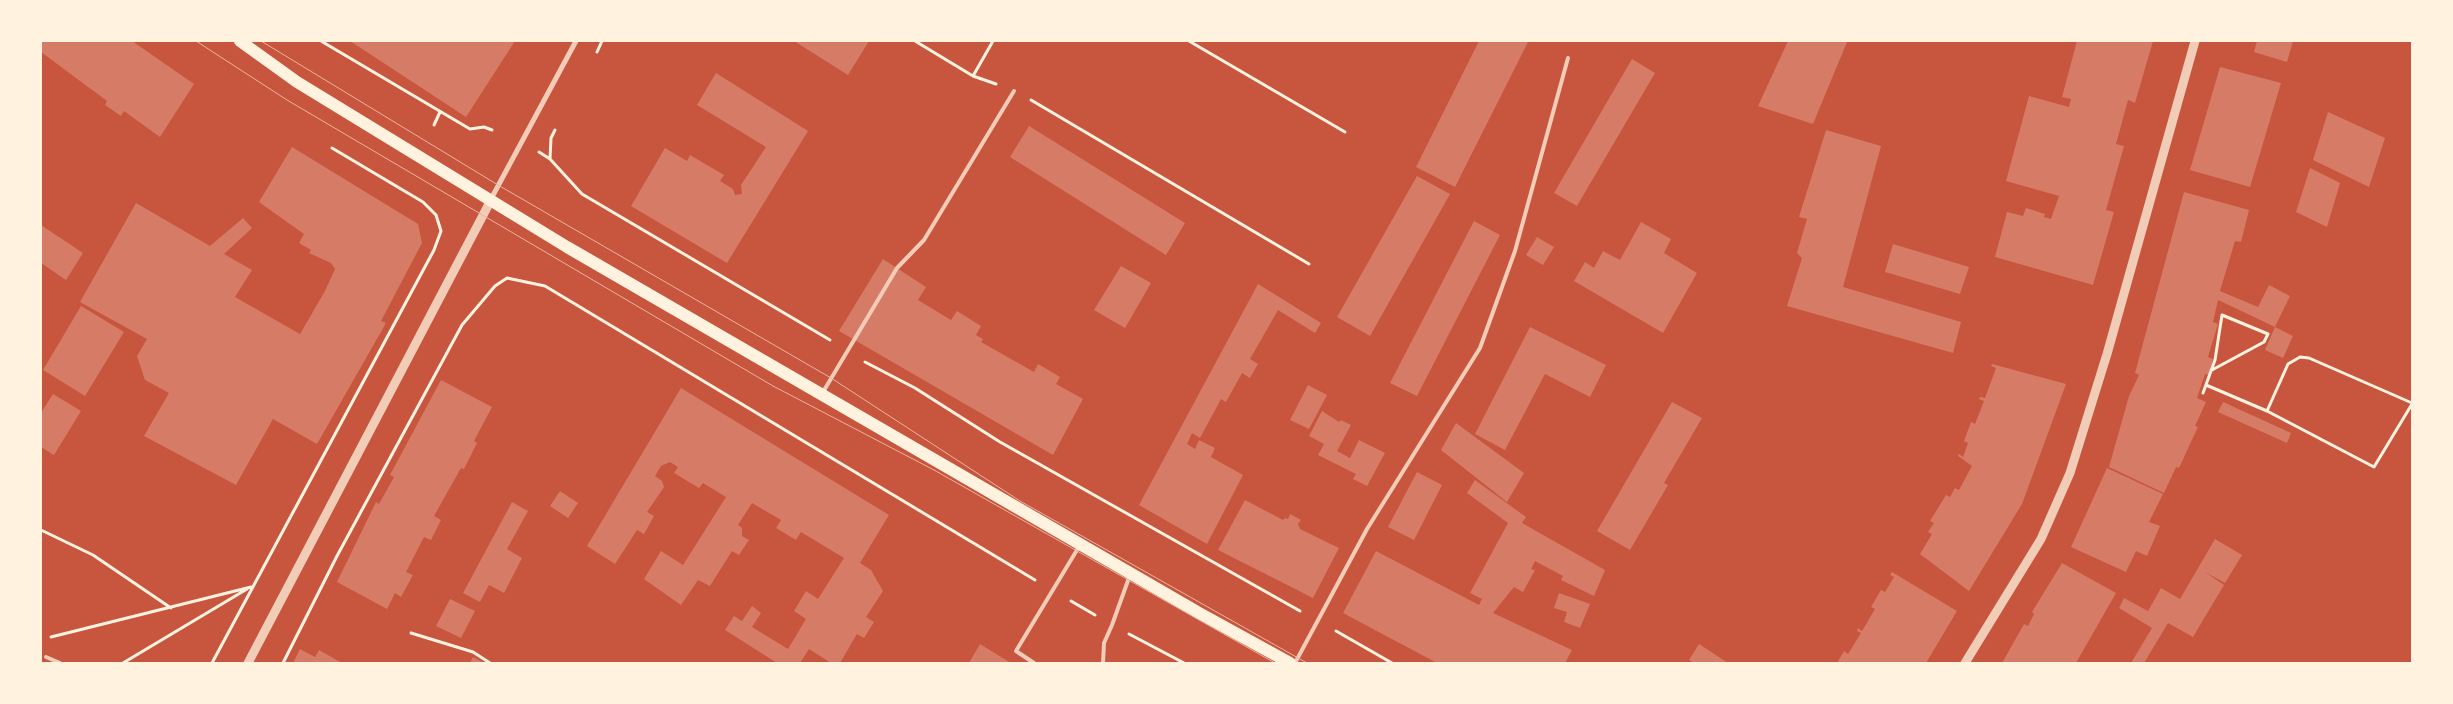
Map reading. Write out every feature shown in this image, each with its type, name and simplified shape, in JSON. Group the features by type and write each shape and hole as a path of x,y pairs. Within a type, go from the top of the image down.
{"main road":[{"path":"240,41 297,82 567,247 1130,573 1290,663"}],"street":[{"path":"248,663 490,200 576,41"},
{"path":"1965,663 2041,539 2070,473 2106,354 2195,41"}],"lane":[{"path":"1295,663 1367,530 1480,348 1515,251 1568,58"},
{"path":"822,394 898,268 924,240 1014,90"},
{"path":"1034,663 1016,651 1081,544"},
{"path":"1103,663 1104,643 1130,573"},
{"path":"46,657 60,663"}],"path":[{"path":"321,41 470,129 484,126 492,130"},
{"path":"594,56 602,41"},
{"path":"915,41 973,76 1014,90 1309,264"},
{"path":"973,76 993,41"},
{"path":"1189,41 1345,132"},
{"path":"434,125 440,112"},
{"path":"550,159 551,138 560,122"},
{"path":"212,663 434,250 441,231 436,216 423,202 332,148"},
{"path":"538,152 550,159 582,194 834,342"},
{"path":"283,663 337,556 462,325 495,286 507,278 545,286 1112,625 1184,663"},
{"path":"2204,393 2212,370 2222,315 2268,334 2264,342 2212,370"},
{"path":"2206,385 2267,411 2374,467 2412,403 2308,358 2300,357 2288,364 2267,411"},
{"path":"860,358 915,388 1000,442 1307,616"},
{"path":"41,530 93,555 171,608"},
{"path":"41,639 252,587"},
{"path":"122,663 252,587"},
{"path":"1329,627 1392,663"},
{"path":"411,633 474,652 490,663"}],"building":[{"path":"41,41 132,41 194,84 160,137 124,111 121,116 105,105 107,101 41,52"},
{"path":"350,41 450,42 515,41 466,117"},
{"path":"794,41 869,41 848,75"},
{"path":"1479,41 1528,42 1455,187 1416,167"},
{"path":"1788,41 1847,42 1813,124 1758,106"},
{"path":"2077,41 2153,41 2135,103 2128,100 2116,144 2124,146 2106,210 2114,212 2093,285 1995,257 2007,212 2023,216 2026,208 2045,214 2044,217 2051,219 2059,196 2006,181 2029,96 2069,107 2071,99 2062,97"},
{"path":"2257,41 2293,41 2287,62 2254,52"},
{"path":"1632,59 1655,73 1577,206 1554,193"},
{"path":"2220,67 2281,83 2250,187 2190,170"},
{"path":"716,73 808,131 727,263 631,206 665,148 687,161 690,155 724,175 720,181 733,189 735,195 742,194 741,185 766,147 697,105"},
{"path":"2328,112 2385,138 2369,187 2313,160"},
{"path":"1029,126 1185,223 1166,255 1010,157"},
{"path":"1826,130 1881,146 1843,287 1961,322 1953,353 1787,306 1802,258 1797,253 1807,219 1799,217"},
{"path":"292,147 418,224 422,243 381,321 386,323 317,444 273,419 236,485 144,436 169,393 145,380 137,356 147,339 80,302 136,203 210,246 243,218 252,228 224,254 252,270 235,297 300,334 325,291 335,269 331,263 309,253 311,250 299,243 304,234 259,202"},
{"path":"2310,168 2340,183 2327,227 2296,212"},
{"path":"1417,176 1450,194 1370,336 1337,317"},
{"path":"2184,192 2249,210 2241,242 2235,241 2220,291 2258,307 2269,285 2290,296 2275,327 2218,300 2213,322 2218,324 2208,357 2213,359 2209,375 2205,374 2197,398 2206,402 2195,426 2198,427 2179,468 2176,467 2164,493 2109,467 2129,396 2139,375 2135,373"},
{"path":"1474,221 1500,235 1417,396 1390,383"},
{"path":"1641,222 1671,239 1664,253 1697,273 1663,333 1574,281 1585,262 1594,268 1603,251 1620,260"},
{"path":"41,225 83,253 66,280 41,263"},
{"path":"1537,237 1554,247 1543,265 1526,255"},
{"path":"1893,244 1969,267 1960,294 1885,272"},
{"path":"883,259 926,287 918,300 951,320 957,311 981,326 976,335 983,339 981,342 1034,372 1038,364 1060,377 1056,384 1083,399 1053,455 839,331"},
{"path":"1121,266 1151,283 1125,328 1094,310"},
{"path":"1258,284 1321,323 1315,333 1278,310 1250,359 1258,364 1250,378 1242,373 1226,402 1221,399 1200,438 1192,433 1187,444 1195,449 1199,440 1215,448 1211,457 1243,475 1207,544 1139,505"},
{"path":"81,306 124,332 85,396 43,370"},
{"path":"1530,327 1606,365 1590,397 1545,374 1505,450 1475,434"},
{"path":"2275,327 2293,336 2283,358 2265,350"},
{"path":"1992,364 2066,384 2022,504 1969,591 1920,554 1932,534 1928,532 1934,523 1930,521 1946,495 1950,497 1955,488 1959,490 1972,466 1958,456 1959,454 1963,457 1968,443 1964,441 1971,422 1975,424 1984,401 1979,399 1980,397 1985,398 1996,368 1991,366"},
{"path":"441,380 492,407 474,441 477,443 464,469 461,468 434,516 441,520 431,540 424,537 406,572 413,575 401,597 395,593 387,609 337,582 376,502 379,504 394,477 390,475"},
{"path":"1308,385 1327,395 1309,429 1290,420"},
{"path":"681,388 889,515 860,563 871,570 883,591 866,617 874,622 864,638 857,634 840,663 831,663 809,649 800,663 777,663 725,630 734,616 742,621 752,606 761,613 752,627 788,649 806,619 794,611 806,591 818,599 844,558 801,532 796,540 776,528 781,520 752,503 738,525 742,528 742,536 749,540 739,555 732,551 710,586 698,580 681,605 644,579 661,551 683,565 726,497 703,483 699,488 674,473 678,467 670,462 661,466 655,476 662,481 664,487 647,512 654,516 644,534 637,530 615,564 587,546"},
{"path":"53,394 81,411 54,455 41,447 41,413"},
{"path":"1672,402 1702,418 1664,483 1668,485 1630,550 1597,531"},
{"path":"2223,402 2291,433 2287,443 2218,412"},
{"path":"1322,411 1339,422 1341,420 1351,425 1337,451 1350,458 1359,440 1385,453 1367,486 1353,479 1356,474 1318,455 1324,444 1309,436"},
{"path":"1456,423 1524,473 1507,502 1441,450"},
{"path":"2107,468 2163,494 2149,522 2160,526 2147,556 2136,551 2126,572 2071,547"},
{"path":"1417,472 1442,485 1414,540 1388,527"},
{"path":"1475,480 1526,517 1522,523 1605,570 1594,596 1561,580 1563,576 1535,561 1531,569 1535,570 1523,592 1514,587 1493,613 1572,650 1565,663 1437,663 1343,613 1376,551 1479,605 1482,599 1470,593 1508,523 1467,493"},
{"path":"560,491 578,503 568,518 550,506"},
{"path":"1245,500 1283,520 1285,518 1288,519 1290,514 1301,520 1298,524 1300,529 1339,548 1313,598 1218,550"},
{"path":"512,502 528,511 507,549 522,558 504,593 489,585 480,602 463,593"},
{"path":"2215,539 2242,555 2225,583 2205,572 2224,585 2193,637 2168,623 2144,663 2131,663 2152,628 2119,608 2124,598 2148,611 2161,588 2180,599"},
{"path":"2062,563 2116,593 2076,663 2002,663 2024,624 2028,626 2034,614 2032,612"},
{"path":"1892,572 1957,611 1926,663 1837,663 1844,651 1848,654 1861,633 1857,631 1858,628 1862,631 1875,609 1871,607 1881,590 1885,592 1894,577 1890,575"},
{"path":"1559,593 1590,604 1580,628 1564,622 1567,612 1554,608"},
{"path":"450,599 475,611 461,638 436,626"},
{"path":"980,644 1011,663 969,663"},
{"path":"1699,644 1728,663 1694,663 1689,660"},
{"path":"300,649 315,657 319,650 342,663 293,663"},
{"path":"473,657 484,663 470,663"}],"tram line":[{"path":"196,41 287,100 773,386 934,470 1275,663"},
{"path":"261,41 498,185 831,378 1020,501 1307,663"}]}
